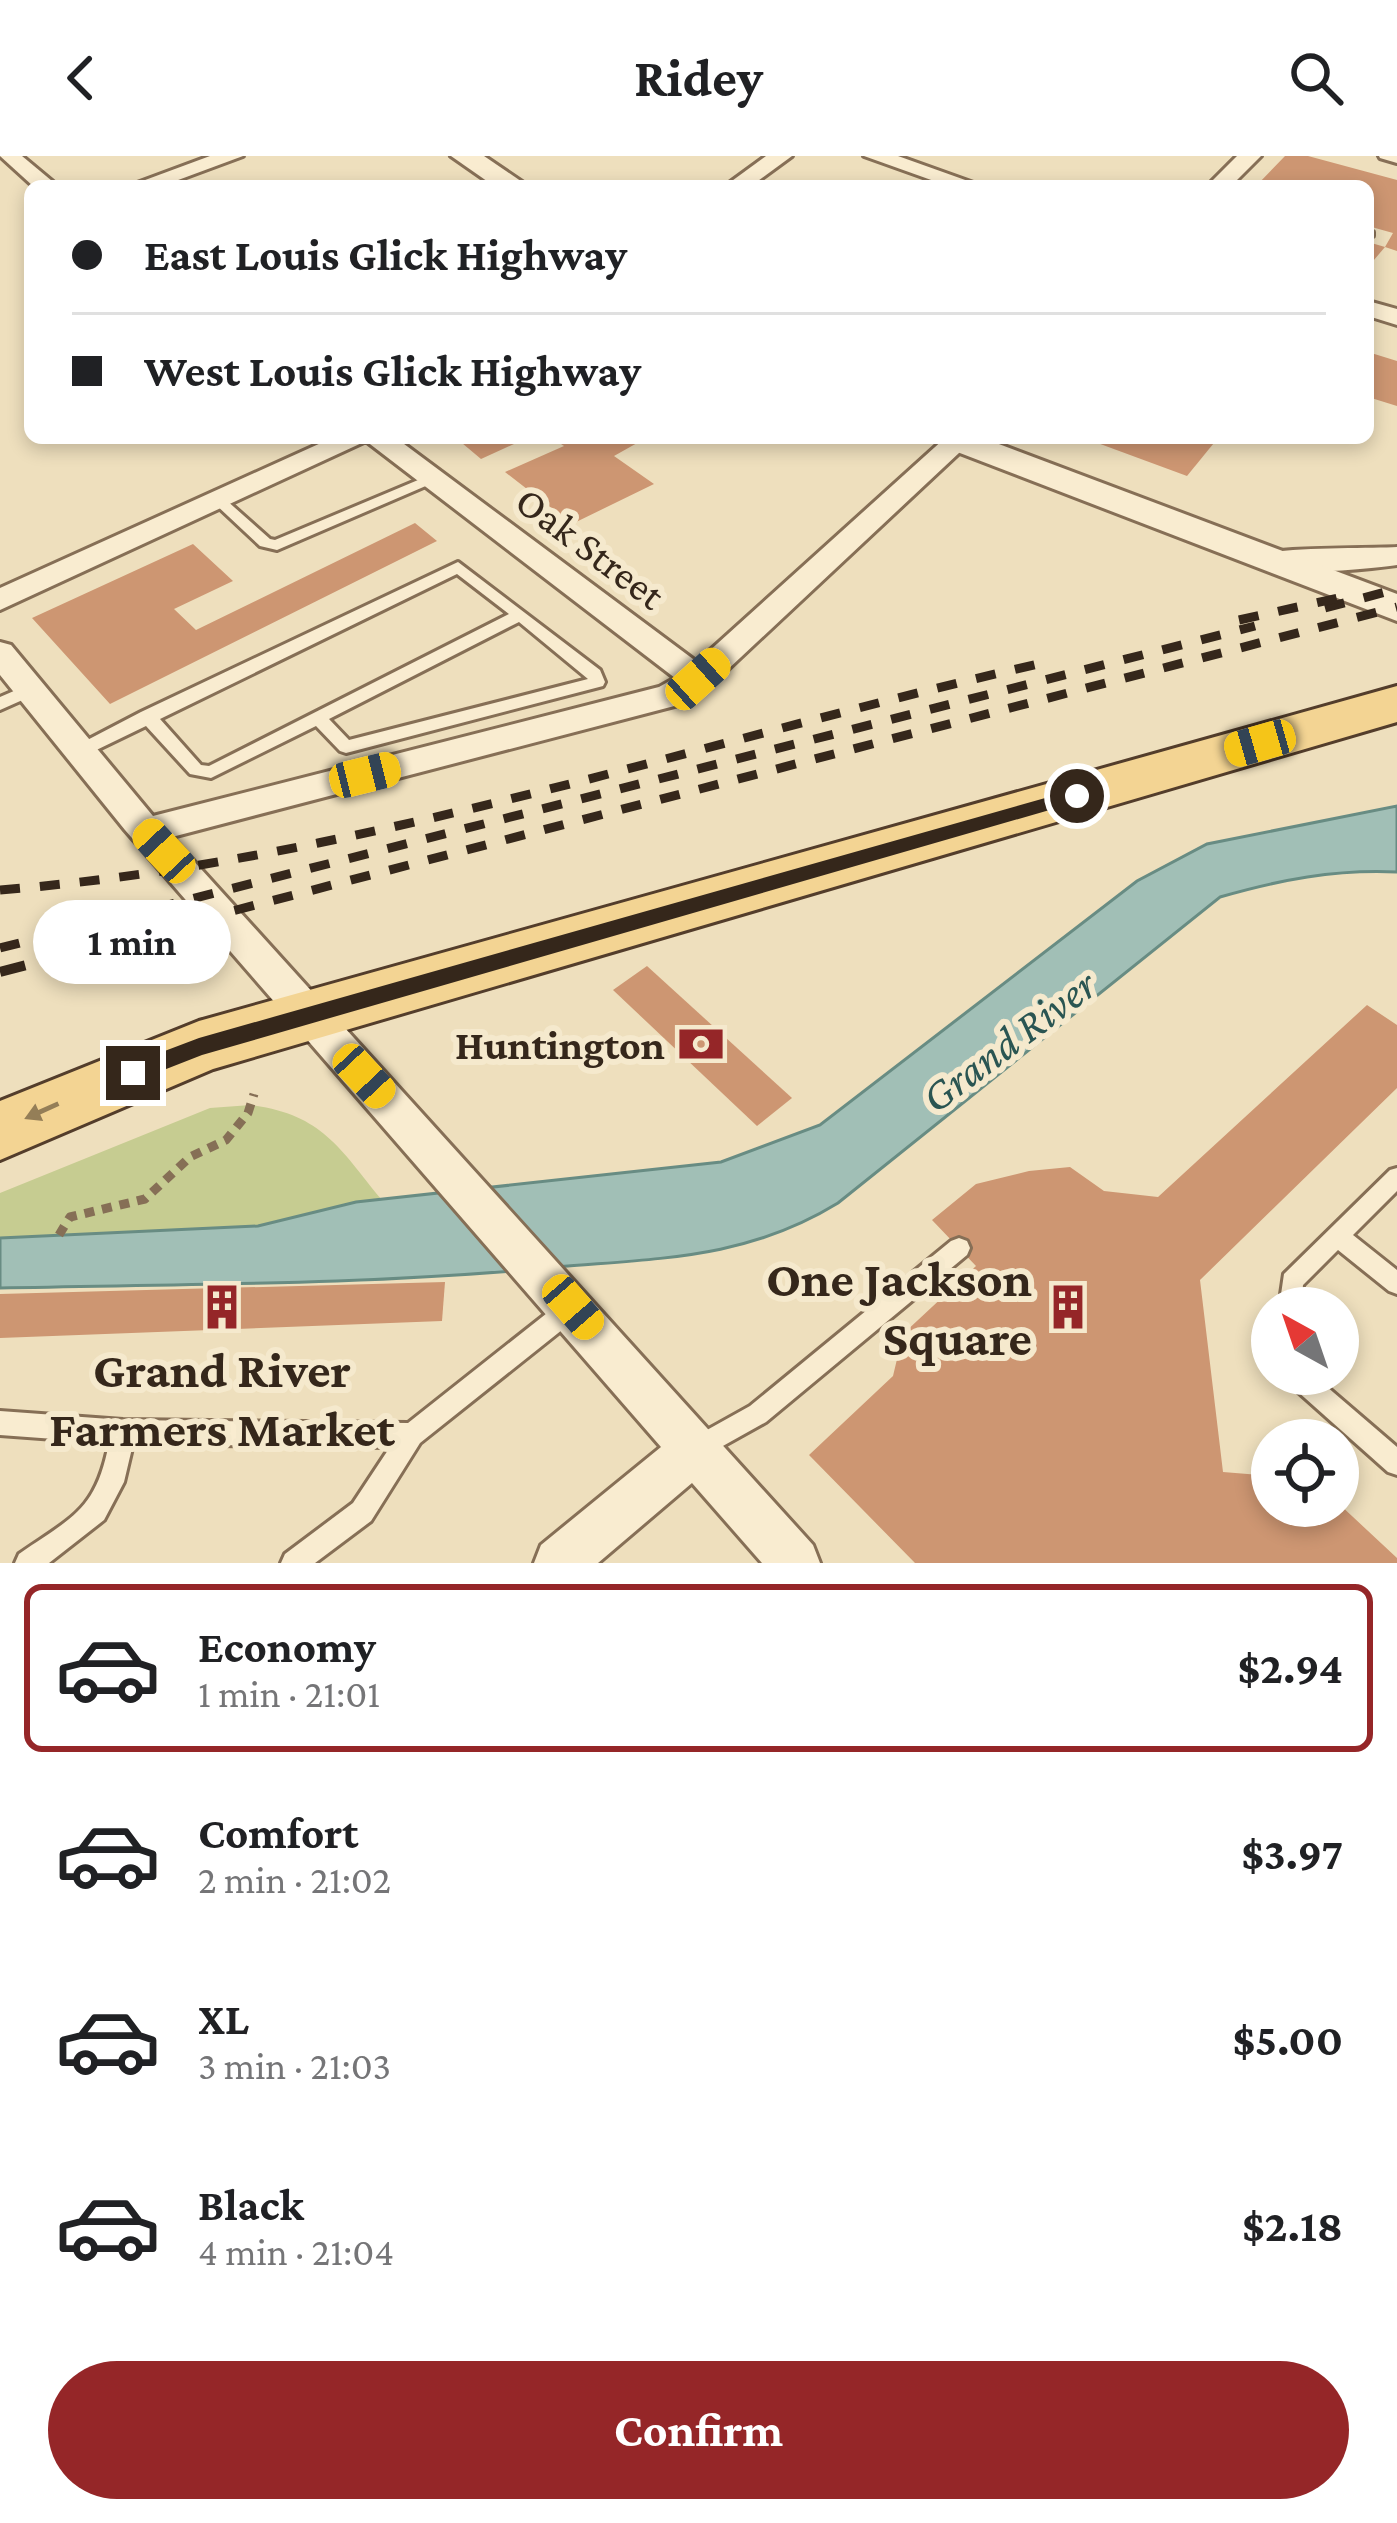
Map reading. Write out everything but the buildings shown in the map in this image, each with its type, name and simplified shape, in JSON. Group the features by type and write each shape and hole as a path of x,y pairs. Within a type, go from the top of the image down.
{"main road":[{"path":"0,1131 199,1047 1397,704"}],"street":[{"path":"8,156 38,180"},
{"path":"158,180 232,156"},
{"path":"465,156 504,180"},
{"path":"745,180 781,156"},
{"path":"875,156 952,180"},
{"path":"1224,180 1250,156"},
{"path":"0,600 342,444"},
{"name":"Oak Street","path":"386,444 698,679"},
{"path":"146,831 638,707 698,679 952,444"},
{"path":"970,444 1397,608"},
{"path":"1264,560 1397,556"},
{"path":"0,653 15,697 77,752 796,1563"},
{"path":"559,1563 697,1448"}],"lane":[{"path":"1384,156 1397,160"},
{"path":"220,502 265,543 278,545 430,478"},
{"path":"77,752 458,567 593,674 597,682 346,747 318,717"},
{"path":"147,716 202,774 520,615"},
{"path":"1292,1287 1292,1281 1397,1177"},
{"path":"1338,1237 1397,1284"},
{"path":"697,1448 758,1414 959,1249"},
{"path":"294,1563 362,1512 412,1435 573,1307"},
{"path":"1319,1395 1397,1463"},
{"path":"0,1424 123,1432 412,1435"},
{"path":"28,1563 101,1511 110,1496 123,1432"}],"path":[{"path":"59,1235 70,1216 145,1199 190,1157 226,1140 248,1113 254,1094"}],"green space":[{"path":"251,1105 275,1109 312,1125 340,1149 381,1199 258,1226 0,1238 0,1193 210,1108"}],"water":[{"name":"Grand River","path":"1397,806 1397,872 1307,877 1220,897 838,1203 770,1235 668,1258 488,1273 0,1288 0,1238 258,1226 356,1202 721,1162 820,1125 1137,881 1207,844"}],"railway":[{"path":"1325,608 1397,589"},
{"path":"1239,620 1338,598"},
{"path":"41,961 1397,607"},
{"path":"0,948 1255,626"},
{"path":"0,890 134,875 398,826 1051,661"},
{"path":"0,972 53,958"}],"place":[{"name":"Huntington","path":"701,1044"},
{"name":"Grand River Farmers Market","path":"222,1307"},
{"name":"One Jackson Square","path":"1068,1307"}],"route":[{"path":"133,1073 199,1047 1077,796"}]}
